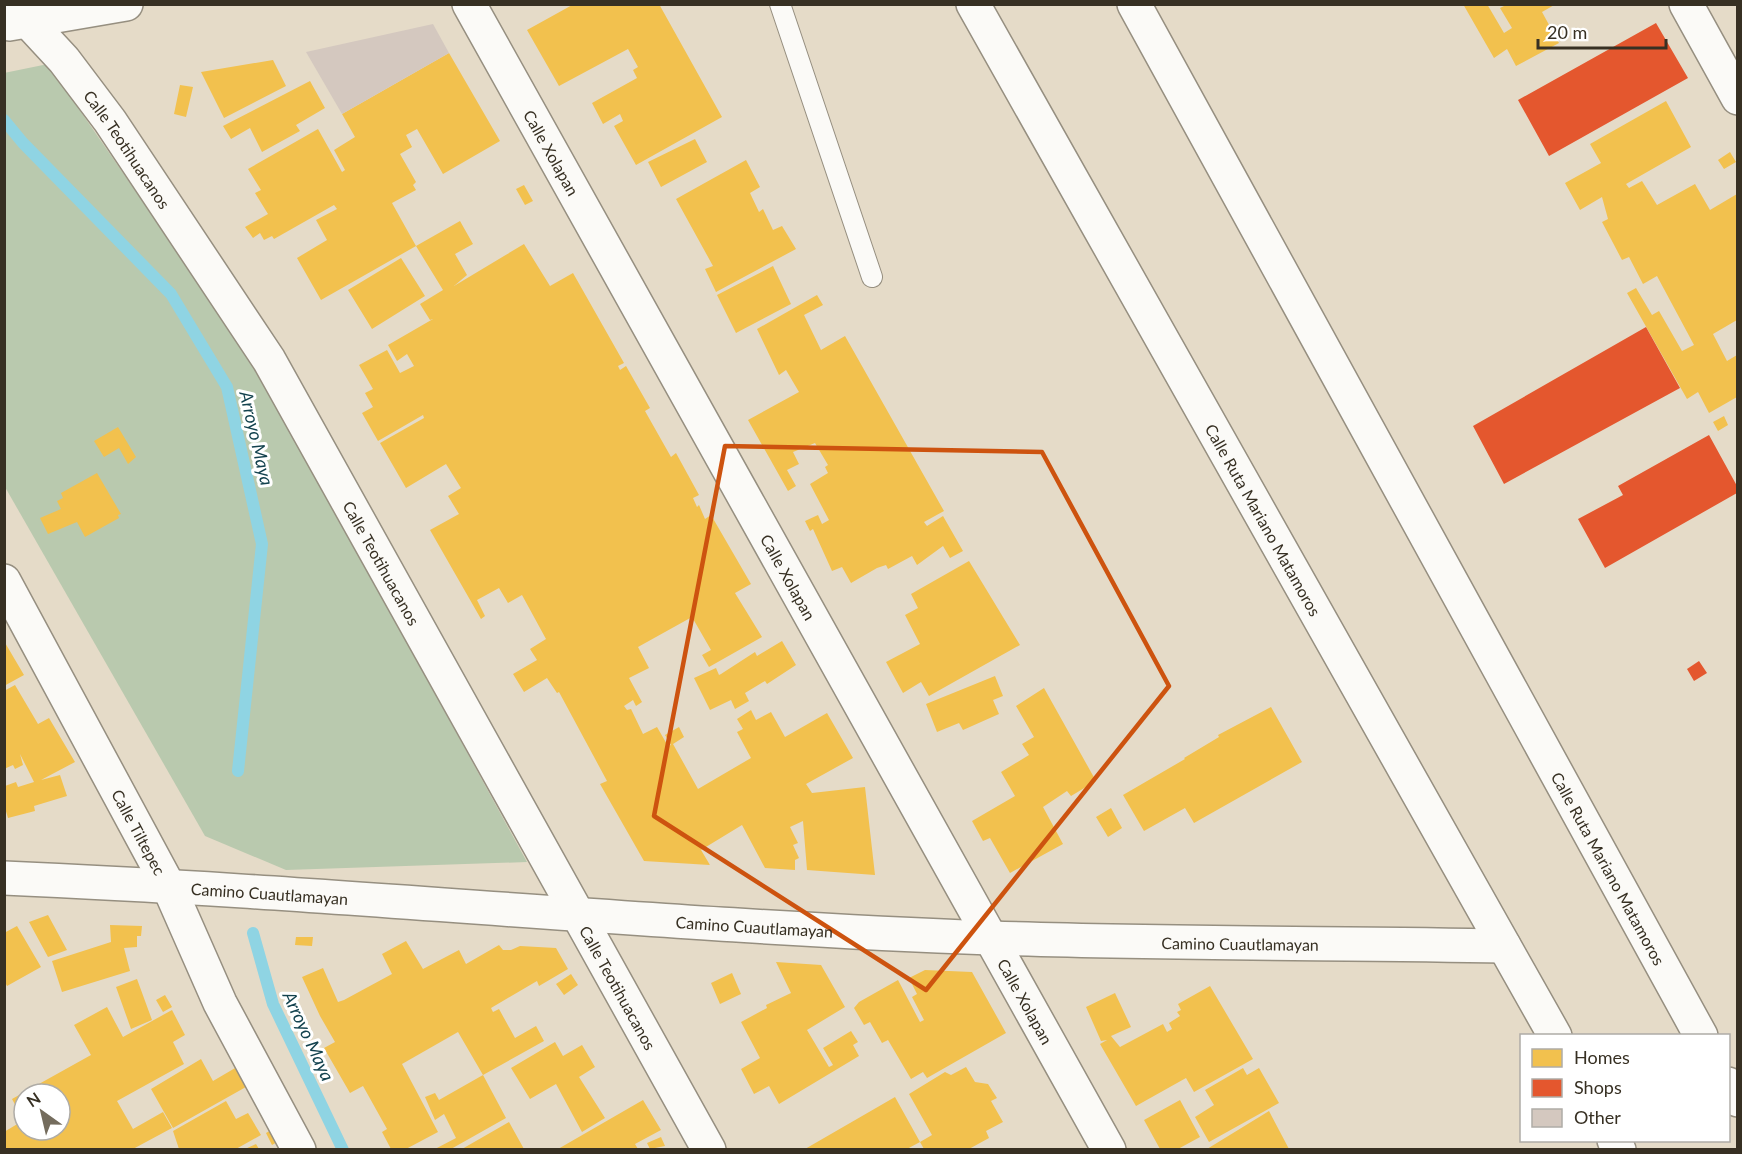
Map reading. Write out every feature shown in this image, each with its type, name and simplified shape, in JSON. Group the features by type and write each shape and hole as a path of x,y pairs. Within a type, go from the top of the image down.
{"street":[{"path":"14,17 126,4"},
{"name":"Calle Xolapan","path":"468,4 1108,1149"},
{"name":"Calle Ruta Mariano Matamoros","path":"973,4 1553,1034"},
{"name":"Calle Ruta Mariano Matamoros","path":"1134,4 1700,1034"},
{"path":"1686,4 1737,99"},
{"name":"Calle Teotihuacanos","path":"14,17 64,60 110,121 269,360 576,915 709,1149"},
{"name":"Calle Tiltepec","path":"4,581 168,885 220,1003 299,1149"},
{"name":"Camino Cuautlamayan","path":"4,878 168,885 576,915 991,938 1504,946"}],"lane":[{"path":"780,4 872,277"}],"highlighted area":[{"path":"725,446 1042,452 1169,686 926,990 654,816"}],"green space":[{"path":"48,64 256,366 527,862 286,870 205,836 5,487 4,73"}],"building: Homes":[{"path":"574,4 659,4 722,117 636,165 614,126 623,121 620,114 603,124 592,103 637,78 633,70 638,67 628,49 559,86 527,30"},
{"path":"1463,4 1487,4 1504,33 1512,28 1500,8 1508,4 1556,4 1542,12 1559,43 1516,66 1507,49 1494,58"},
{"path":"449,53 500,141 443,174 417,129 406,135 412,147 400,154 416,182 413,185 416,190 392,203 416,246 321,300 297,258 327,240 316,220 337,209 334,205 274,239 272,236 264,240 260,233 253,238 245,227 268,214 255,193 261,190 248,169 318,129 342,172 345,170 334,150 355,137 342,114"},
{"path":"273,60 286,86 224,118 201,72"},
{"path":"310,81 325,108 296,125 300,131 262,152 250,128 231,139 223,126"},
{"path":"180,85 193,87 186,117 174,114"},
{"path":"1666,101 1691,147 1626,184 1629,188 1642,181 1657,205 1695,184 1710,210 1737,194 1737,320 1713,334 1727,361 1737,355 1737,397 1709,413 1698,392 1687,399 1627,293 1636,288 1652,315 1659,311 1682,351 1694,345 1657,276 1643,284 1629,257 1622,260 1602,222 1608,219 1602,197 1580,210 1565,183 1601,163 1590,144"},
{"path":"695,139 707,162 661,187 648,162"},
{"path":"1730,152 1736,162 1724,169 1718,160"},
{"path":"746,160 760,187 750,193 759,212 763,209 773,230 782,226 796,249 716,292 705,269 713,266 676,199"},
{"path":"524,185 533,201 525,205 516,189"},
{"path":"460,221 473,244 455,254 467,275 454,286 524,244 550,286 573,273 624,363 618,366 620,370 626,366 650,408 645,411 671,457 676,453 699,495 693,498 697,507 699,505 705,519 711,515 751,584 735,593 762,637 709,667 702,655 711,650 692,617 638,647 649,668 629,678 642,702 636,706 633,700 624,706 627,710 631,709 643,734 657,727 668,746 671,745 665,735 679,727 684,737 673,744 698,789 751,758 737,732 743,729 737,719 751,710 756,720 771,712 785,737 827,713 853,758 806,784 812,793 865,787 875,875 807,870 803,821 790,827 798,843 793,845 799,858 795,860 795,870 765,868 742,825 701,850 710,865 644,861 600,784 607,781 559,692 557,693 547,678 524,692 513,674 537,660 530,649 546,639 522,595 508,603 499,588 477,600 485,616 481,619 430,530 459,514 448,496 461,488 446,464 406,488 380,443 424,418 423,415 378,441 362,413 373,407 365,393 373,389 359,365 387,350 400,373 414,366 407,354 397,361 388,345 433,319 430,320 420,304 443,290 416,246"},
{"path":"401,258 425,296 372,329 348,290"},
{"path":"773,266 791,304 736,333 717,295"},
{"path":"817,295 823,305 804,315 821,350 845,336 944,511 924,522 927,526 943,516 963,551 950,558 943,546 917,565 912,556 888,569 886,565 877,568 851,583 842,567 832,571 813,529 810,531 805,521 818,515 822,524 829,520 810,484 828,473 825,467 828,465 815,443 793,452 799,464 787,470 796,486 788,491 748,420 799,392 786,370 779,375 757,329"},
{"path":"1724,416 1728,425 1718,431 1713,422"},
{"path":"118,427 136,457 128,464 119,448 104,457 94,441"},
{"path":"97,473 121,514 118,515 119,518 85,537 77,522 48,534 40,518 61,509 57,501 63,498 61,493"},
{"path":"969,561 1020,645 929,696 921,682 903,693 886,662 920,644 905,615 918,608 911,594"},
{"path":"4,641 24,675 4,686"},
{"path":"782,641 796,665 767,684 765,681 745,693 749,701 735,709 731,700 710,710 694,678 716,668 719,675 755,652 757,656"},
{"path":"995,676 1003,696 993,700 999,714 963,730 959,723 937,732 926,704"},
{"path":"15,685 38,724 49,718 75,762 41,780 60,775 67,796 34,806 35,811 8,818 5,808 5,786 16,782 18,787 34,782 20,754 23,765 15,769 13,765 4,769 4,691"},
{"path":"1044,688 1096,781 1071,796 1067,791 1043,807 1063,844 1010,873 990,838 983,841 972,821 1015,796 1001,772 1029,755 1022,744 1034,737 1016,706"},
{"path":"1271,707 1302,762 1194,823 1185,808 1144,831 1123,795 1185,759 1219,737 1218,735"},
{"path":"1111,808 1122,828 1108,837 1096,817"},
{"path":"48,915 67,950 48,957 29,922"},
{"path":"110,925 142,926 141,936 137,936 137,947 124,948 130,971 62,992 52,961 111,942"},
{"path":"17,926 41,967 7,986 4,980 4,933"},
{"path":"296,937 313,937 312,946 295,945"},
{"path":"406,941 423,969 459,950 466,964 499,945 503,950 511,950 520,946 556,948 568,969 539,986 537,981 491,1008 493,1012 499,1009 515,1038 536,1026 544,1041 483,1075 458,1032 402,1064 438,1132 406,1149 391,1149 382,1132 387,1129 363,1086 350,1093 324,1048 335,1042 302,977 323,968 338,1002 344,1000 392,974 382,954"},
{"path":"776,962 821,965 845,1007 807,1030 829,1067 833,1065 823,1048 851,1031 858,1042 853,1045 859,1056 779,1104 769,1086 754,1094 741,1069 760,1058 741,1022 767,1008 766,1005 791,993"},
{"path":"925,970 972,972 1006,1033 927,1078 923,1072 911,1079 888,1040 882,1043 870,1022 864,1025 854,1008 859,1002 898,980 920,1022 924,1020 912,997 917,994 909,978"},
{"path":"732,973 741,994 720,1004 711,983"},
{"path":"571,974 578,985 564,995 556,984"},
{"path":"137,979 152,1020 131,1029 116,987"},
{"path":"1210,986 1253,1059 1194,1092 1186,1078 1136,1106 1100,1044 1107,1040 1101,1041 1086,1007 1115,993 1131,1027 1111,1036 1120,1047 1163,1024 1167,1032 1172,1029 1169,1023 1180,1016 1177,1012 1181,1010 1178,1004"},
{"path":"165,995 172,1007 163,1012 156,1000"},
{"path":"107,1007 123,1037 172,1010 185,1035 173,1042 184,1064 117,1101 133,1129 163,1112 172,1128 133,1149 4,1149 4,1132 12,1127 12,1142 72,1142 72,1082 43,1082 91,1055 74,1025"},
{"path":"555,1042 563,1056 582,1045 595,1067 579,1077 605,1118 582,1132 556,1084 530,1099 511,1068"},
{"path":"201,1059 213,1081 242,1064 253,1083 173,1128 151,1089"},
{"path":"966,1067 975,1082 988,1084 997,1098 991,1101 1003,1122 986,1131 989,1138 969,1149 924,1149 920,1142 932,1135 909,1094 945,1072 951,1075"},
{"path":"1243,1068 1247,1075 1259,1068 1279,1103 1209,1142 1195,1117 1214,1105 1205,1090"},
{"path":"483,1075 506,1118 451,1149 435,1149 456,1138 444,1114 435,1120 425,1097 435,1093 439,1100"},
{"path":"895,1097 920,1142 907,1149 805,1149"},
{"path":"643,1100 661,1130 635,1144 638,1149 558,1149"},
{"path":"1180,1100 1200,1137 1178,1149 1160,1149 1144,1120"},
{"path":"226,1101 236,1119 248,1113 261,1135 236,1149 179,1149 173,1131"},
{"path":"1269,1111 1289,1149 1207,1149"},
{"path":"509,1122 524,1149 462,1149"},
{"path":"280,1125 286,1137 272,1145 266,1133"},
{"path":"661,1137 665,1146 650,1149 647,1143"},
{"path":"256,1144 259,1149 245,1149"}],"building: Shops":[{"path":"1656,23 1688,78 1549,156 1518,100"},
{"path":"1646,327 1680,388 1504,484 1473,426"},
{"path":"1709,435 1737,486 1737,493 1605,568 1578,519 1623,495 1618,486"},
{"path":"1699,661 1707,673 1694,681 1687,669"}],"building: Other":[{"path":"433,24 449,53 342,114 306,52"}],"waterway":[{"name":"Arroyo Maya","path":"4,120 23,143 171,294 227,387 262,544 238,771"},
{"name":"Arroyo Maya","path":"253,933 273,1004 343,1150"}]}
